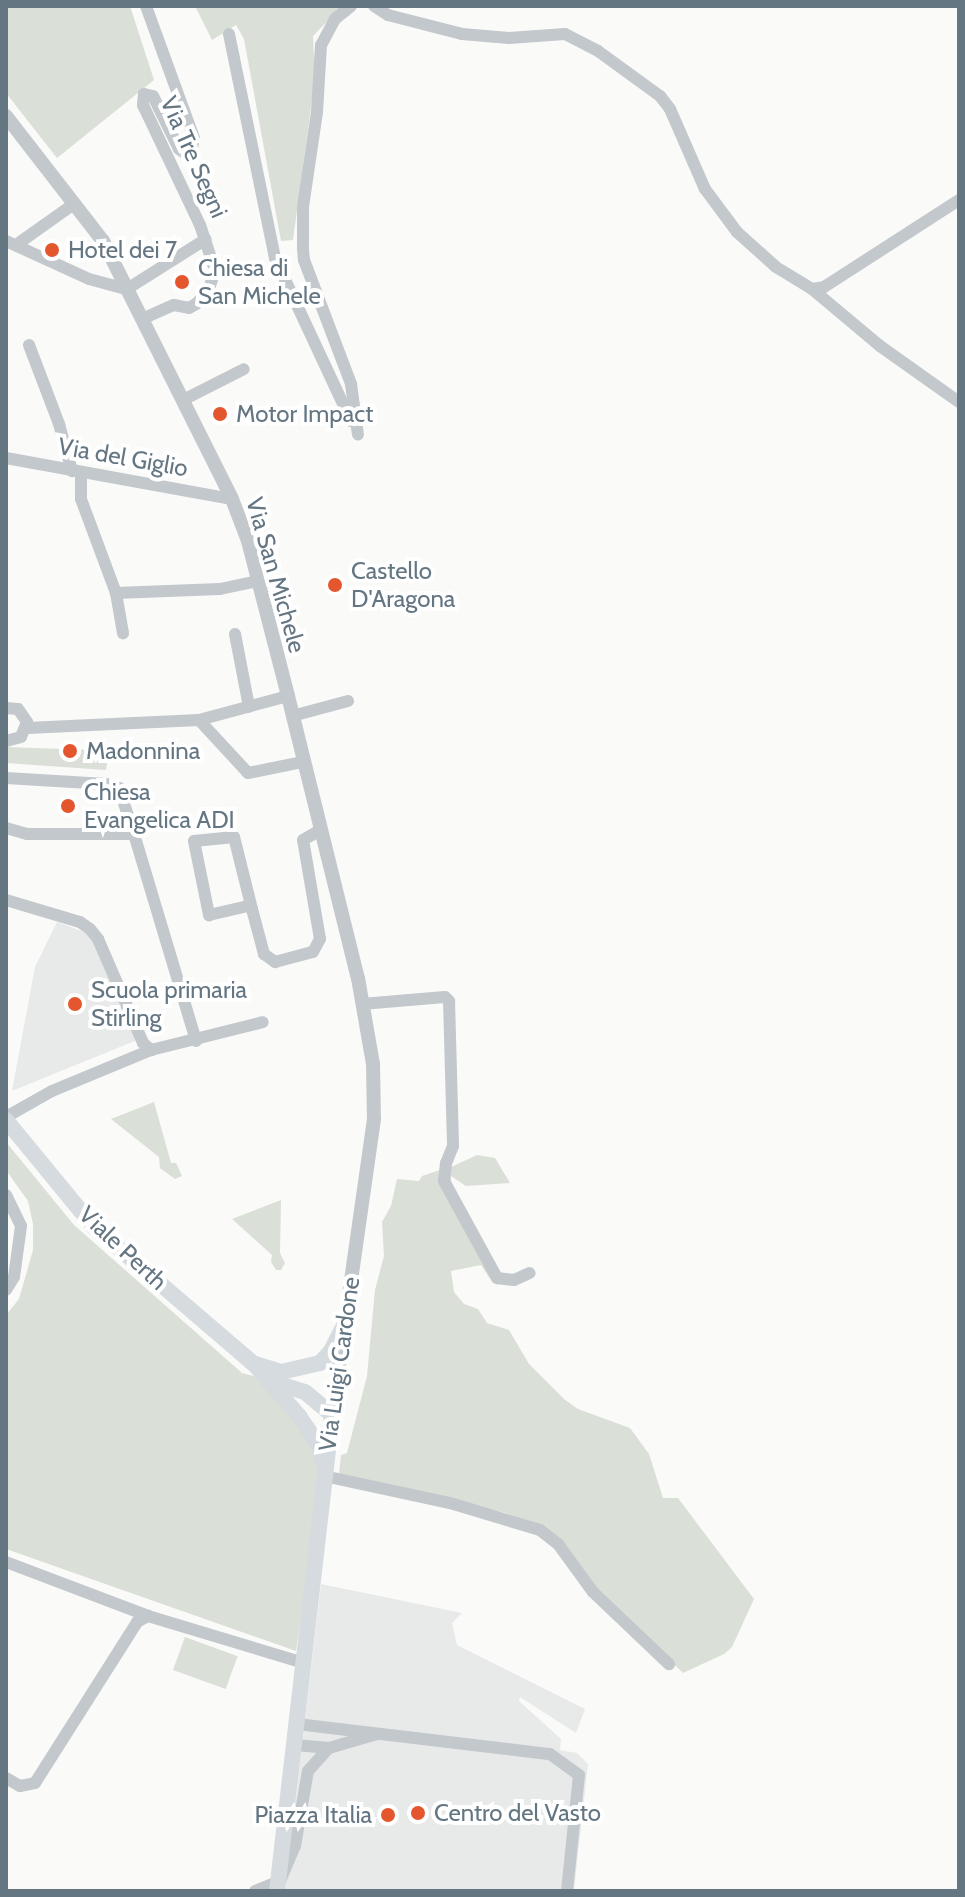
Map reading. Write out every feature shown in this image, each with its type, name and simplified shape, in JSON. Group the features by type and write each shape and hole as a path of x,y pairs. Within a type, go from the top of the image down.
{"main road":[{"name":"Viale Perth","path":"6,1118 94,1227 254,1364 292,1407 317,1443 325,1472"},
{"path":"254,1364 281,1372 320,1363 331,1351 344,1325"},
{"path":"268,1380 305,1392 332,1415"},
{"path":"292,1407 321,1417 332,1415"},
{"name":"Via Luigi Cardone","path":"278,1886 332,1415"}],"street":[{"name":"Via Tre Segni","path":"127,289 206,239 143,105 144,94 153,96 179,149 186,154 195,149 188,121 146,6"},
{"path":"229,34 275,258 358,435 351,384 304,260 303,235 303,207 322,70 321,45 335,19 351,6"},
{"path":"374,6 388,15 462,34 519,38 565,34 598,51 660,96 670,109 705,189 737,232 776,267 812,289 880,346 959,402"},
{"name":"Via San Michele","path":"6,116 103,241 232,499 258,581 288,696 362,1004"},
{"path":"812,289 824,287 959,200"},
{"path":"11,243 75,203"},
{"path":"142,319 179,304 189,308 208,292 215,270 206,239"},
{"path":"11,243 89,279 127,289"},
{"path":"29,345 116,593 123,633"},
{"path":"183,400 244,369"},
{"name":"Via del Giglio","path":"7,462 232,499"},
{"path":"116,593 220,589 258,581"},
{"path":"235,634 249,707"},
{"path":"27,728 199,720 288,696"},
{"path":"292,716 348,701"},
{"path":"6,708 22,713 27,728"},
{"path":"199,720 248,773 302,762"},
{"path":"6,741 21,737 27,728"},
{"path":"6,778 106,784 119,788 196,1041"},
{"path":"6,828 27,834 134,834"},
{"path":"252,909 243,905 209,915 194,841 234,837 264,954 275,962 313,952 321,933 303,840 320,830"},
{"path":"6,900 80,922 90,929 98,939 143,1043 151,1050"},
{"path":"362,1004 445,997 449,1001 453,1146 446,1163 444,1181 497,1278 514,1280 530,1273"},
{"name":"Via Luigi Cardone","path":"332,1415 374,1119 373,1064 362,1004"},
{"path":"6,1118 52,1091 151,1050 263,1022"},
{"path":"6,1195 21,1226 14,1277 6,1290"},
{"path":"325,1472 450,1503 540,1530 558,1544 593,1592 669,1664"},
{"path":"6,1562 148,1616 304,1663"},
{"path":"6,1778 20,1786 35,1783 137,1622 148,1616"},
{"path":"297,1724 550,1754 579,1775 567,1891"},
{"path":"295,1745 329,1748 384,1733"},
{"path":"255,1891 278,1886 295,1846 308,1771 329,1748"}],"shaded area":[{"path":"6,6 130,6 154,80 57,158 6,93"},
{"path":"195,6 342,6 313,36 315,78 293,240 281,241 244,39 236,25 212,40"},
{"path":"6,747 62,749 69,754 76,749 109,752 106,770 6,763"},
{"name":"Scuola primaria Stirling","path":"57,922 90,934 137,1040 12,1091 35,967"},
{"path":"154,1102 171,1163 176,1163 182,1176 175,1179 160,1168 159,1157 111,1119"},
{"path":"6,1142 74,1225 242,1373 268,1380 323,1459 296,1651 6,1549 6,1315 19,1299 33,1250 33,1224 28,1201 6,1170"},
{"path":"477,1155 495,1158 510,1183 466,1186 451,1176 450,1190 449,1168"},
{"path":"440,1170 494,1277 490,1279 481,1265 451,1271 454,1292 464,1304 478,1309 487,1323 509,1330 529,1364 564,1399 578,1409 630,1428 649,1454 663,1498 678,1498 754,1599 732,1647 724,1654 683,1673 595,1589 549,1531 506,1513 339,1474 341,1455 347,1453 367,1376 375,1290 384,1256 382,1222 391,1206 397,1179 419,1181 422,1176"},
{"path":"281,1200 280,1253 285,1263 281,1270 276,1270 271,1262 272,1255 232,1219"},
{"name":"Centro del Vasto","path":"321,1584 462,1613 452,1623 457,1645 585,1709 576,1733 520,1697 519,1701 561,1739 560,1750 577,1753 588,1764 574,1891 285,1891"},
{"path":"185,1637 238,1656 226,1689 173,1670"}],"place":[{"name":"Hotel dei 7","path":"52,250"},
{"name":"Chiesa di San Michele","path":"182,282"},
{"name":"Motor Impact","path":"220,414"},
{"name":"Castello D'Aragona","path":"335,585"},
{"name":"Madonnina","path":"70,751"},
{"name":"Chiesa Evangelica ADI","path":"68,806"},
{"name":"Scuola primaria Stirling","path":"75,1004"},
{"name":"Centro del Vasto","path":"418,1813"},
{"name":"Piazza Italia","path":"388,1815"}]}
